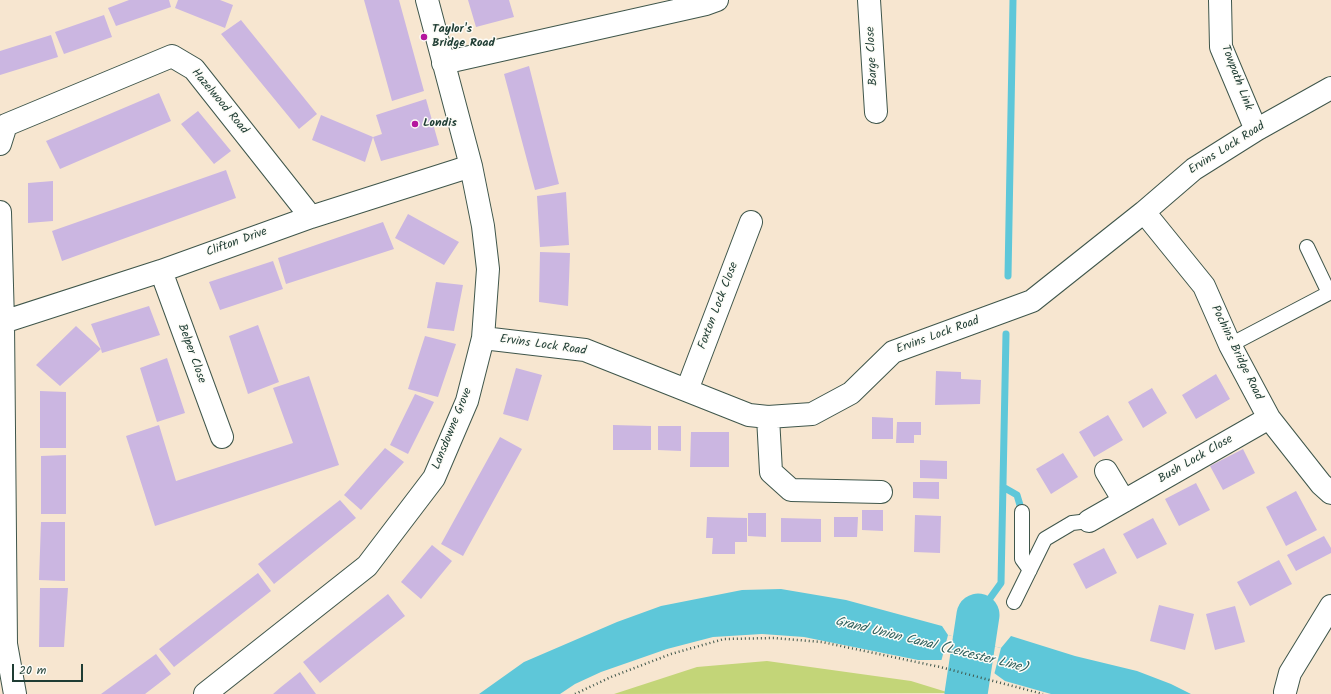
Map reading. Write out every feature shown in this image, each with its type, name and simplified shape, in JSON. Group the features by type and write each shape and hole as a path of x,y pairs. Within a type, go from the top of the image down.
{"street":[{"name":"Lansdowne Grove","path":"205,694 368,566 434,478 467,400 483,338 488,269 483,226 470,166 427,0"},
{"name":"Barge Close","path":"869,0 876,112"},
{"name":"Towpath Link","path":"1220,0 1221,47 1256,130"},
{"path":"443,63 709,1"},
{"name":"Hazelwood Road","path":"0,144 6,125 172,56 194,68 311,216"},
{"name":"Ervins Lock Road","path":"483,338 585,350 749,415 768,417 812,414 851,393 893,352 1032,301 1144,212 1194,169 1256,130 1331,88"},
{"name":"Clifton Drive","path":"3,322 161,271 311,216 470,166"},
{"path":"0,212 3,322 6,644 15,694"},
{"name":"Pochins Bridge Road","path":"1144,212 1204,286 1230,345 1269,418 1321,484 1331,493"},
{"name":"Foxton Lock Close","path":"687,390 751,222"},
{"name":"Belper Close","path":"161,271 222,437"},
{"path":"768,417 771,472 791,490 882,492"},
{"name":"Bush Lock Close","path":"1089,521 1269,418"},
{"path":"1106,470 1124,501"},
{"path":"1285,692 1290,673 1331,606"}],"lane":[{"path":"1230,345 1329,293 1306,247"},
{"path":"1022,512 1022,559 1030,570"},
{"path":"1014,602 1045,539 1072,523 1089,521"}],"path":[{"path":"575,694 611,677 671,654 724,639 774,638 822,642 940,667 1043,694"}],"green space":[{"path":"767,661 911,681 950,693 614,694 697,667"}],"water":[{"path":"781,589 846,600 942,626 948,635 1001,648 1011,636 1075,656 1137,671 1171,684 1191,694 1051,694 1005,681 994,673 942,660 918,660 804,637 762,634 713,637 667,649 601,672 575,684 560,694 479,694 524,662 617,622 661,606 742,590"}],"pier":[{"path":"948,635 1001,648 994,675 941,662"}],"building":[{"path":"129,0 169,0 171,7 116,26 108,8"},
{"path":"178,0 220,0 233,5 225,28 175,8"},
{"path":"364,0 399,0 424,91 392,101"},
{"path":"468,0 509,0 514,17 476,27"},
{"path":"104,15 112,37 64,54 55,32"},
{"path":"241,20 317,114 299,129 221,34"},
{"path":"51,35 58,57 0,75 0,51"},
{"path":"529,66 559,184 535,190 504,74"},
{"path":"159,93 171,121 60,169 46,141"},
{"path":"426,99 439,145 381,161 373,137 382,134 376,115"},
{"path":"198,111 231,151 214,164 181,124"},
{"path":"321,115 373,137 365,162 312,140"},
{"path":"226,170 236,198 62,261 52,231"},
{"path":"53,181 53,221 28,223 28,183"},
{"path":"566,192 569,245 540,247 537,196"},
{"path":"408,214 459,242 444,265 395,238"},
{"path":"383,222 394,249 286,284 278,258"},
{"path":"540,252 570,253 568,306 539,302"},
{"path":"273,261 283,289 220,310 209,282"},
{"path":"436,282 463,285 454,331 427,328"},
{"path":"149,306 160,335 102,353 91,324"},
{"path":"258,325 279,382 248,394 229,336"},
{"path":"76,326 101,349 60,386 36,365"},
{"path":"425,336 456,344 438,397 408,389"},
{"path":"167,358 185,413 157,422 140,368"},
{"path":"516,368 542,375 528,421 503,414"},
{"path":"936,371 961,372 961,379 981,380 980,404 935,405"},
{"path":"1216,374 1230,399 1196,419 1182,395"},
{"path":"309,376 339,465 155,526 126,436 159,425 176,481 293,443 273,388"},
{"path":"1152,388 1167,413 1143,428 1128,402"},
{"path":"40,391 66,392 66,448 40,448"},
{"path":"415,394 434,402 408,454 390,445"},
{"path":"1108,415 1123,440 1094,457 1079,432"},
{"path":"872,417 893,418 893,439 872,439"},
{"path":"897,422 921,422 921,435 914,435 914,443 896,443"},
{"path":"613,425 651,426 651,450 613,450"},
{"path":"658,426 681,426 681,451 658,450"},
{"path":"691,432 729,432 729,467 690,467"},
{"path":"500,437 522,449 463,556 441,544"},
{"path":"385,448 404,462 361,510 344,495"},
{"path":"1243,449 1255,473 1223,490 1210,466"},
{"path":"1063,453 1078,477 1051,494 1036,469"},
{"path":"66,455 66,514 41,514 41,456"},
{"path":"920,460 947,461 947,479 920,478"},
{"path":"913,482 939,482 939,499 913,498"},
{"path":"1196,483 1210,510 1179,526 1165,499"},
{"path":"1296,491 1317,530 1286,546 1266,507"},
{"path":"340,500 356,518 274,584 258,564"},
{"path":"862,510 883,510 883,531 862,530"},
{"path":"748,513 766,513 766,537 748,536"},
{"path":"915,515 941,516 940,553 914,552"},
{"path":"707,517 747,518 747,542 735,542 735,554 712,554 713,538 706,538"},
{"path":"834,517 858,517 857,537 834,537"},
{"path":"781,518 821,519 821,542 781,542"},
{"path":"1153,518 1167,544 1137,559 1123,534"},
{"path":"41,522 65,522 65,581 39,580"},
{"path":"1324,536 1331,548 1331,553 1296,571 1287,555"},
{"path":"432,545 452,561 421,599 401,582"},
{"path":"1104,548 1117,573 1086,589 1073,564"},
{"path":"1279,560 1292,584 1250,606 1237,582"},
{"path":"258,573 271,591 174,667 159,649"},
{"path":"40,588 68,588 64,647 39,647"},
{"path":"388,594 405,616 320,683 303,662"},
{"path":"1159,605 1194,614 1185,650 1150,641"},
{"path":"1235,606 1245,642 1215,650 1206,614"},
{"path":"156,654 171,674 145,694 101,694"},
{"path":"300,672 316,694 273,694 281,687"}],"waterway":[{"path":"1008,276 1013,0"},
{"path":"978,615 1001,583 1006,334"},
{"path":"1003,487 1017,495 1022,512"},
{"name":"Grand Union Canal (Leicester Line)","path":"966,694 978,615"}],"place":[{"name":"Taylor's Bridge Road","path":"424,37"},
{"name":"Londis","path":"415,124"}]}
